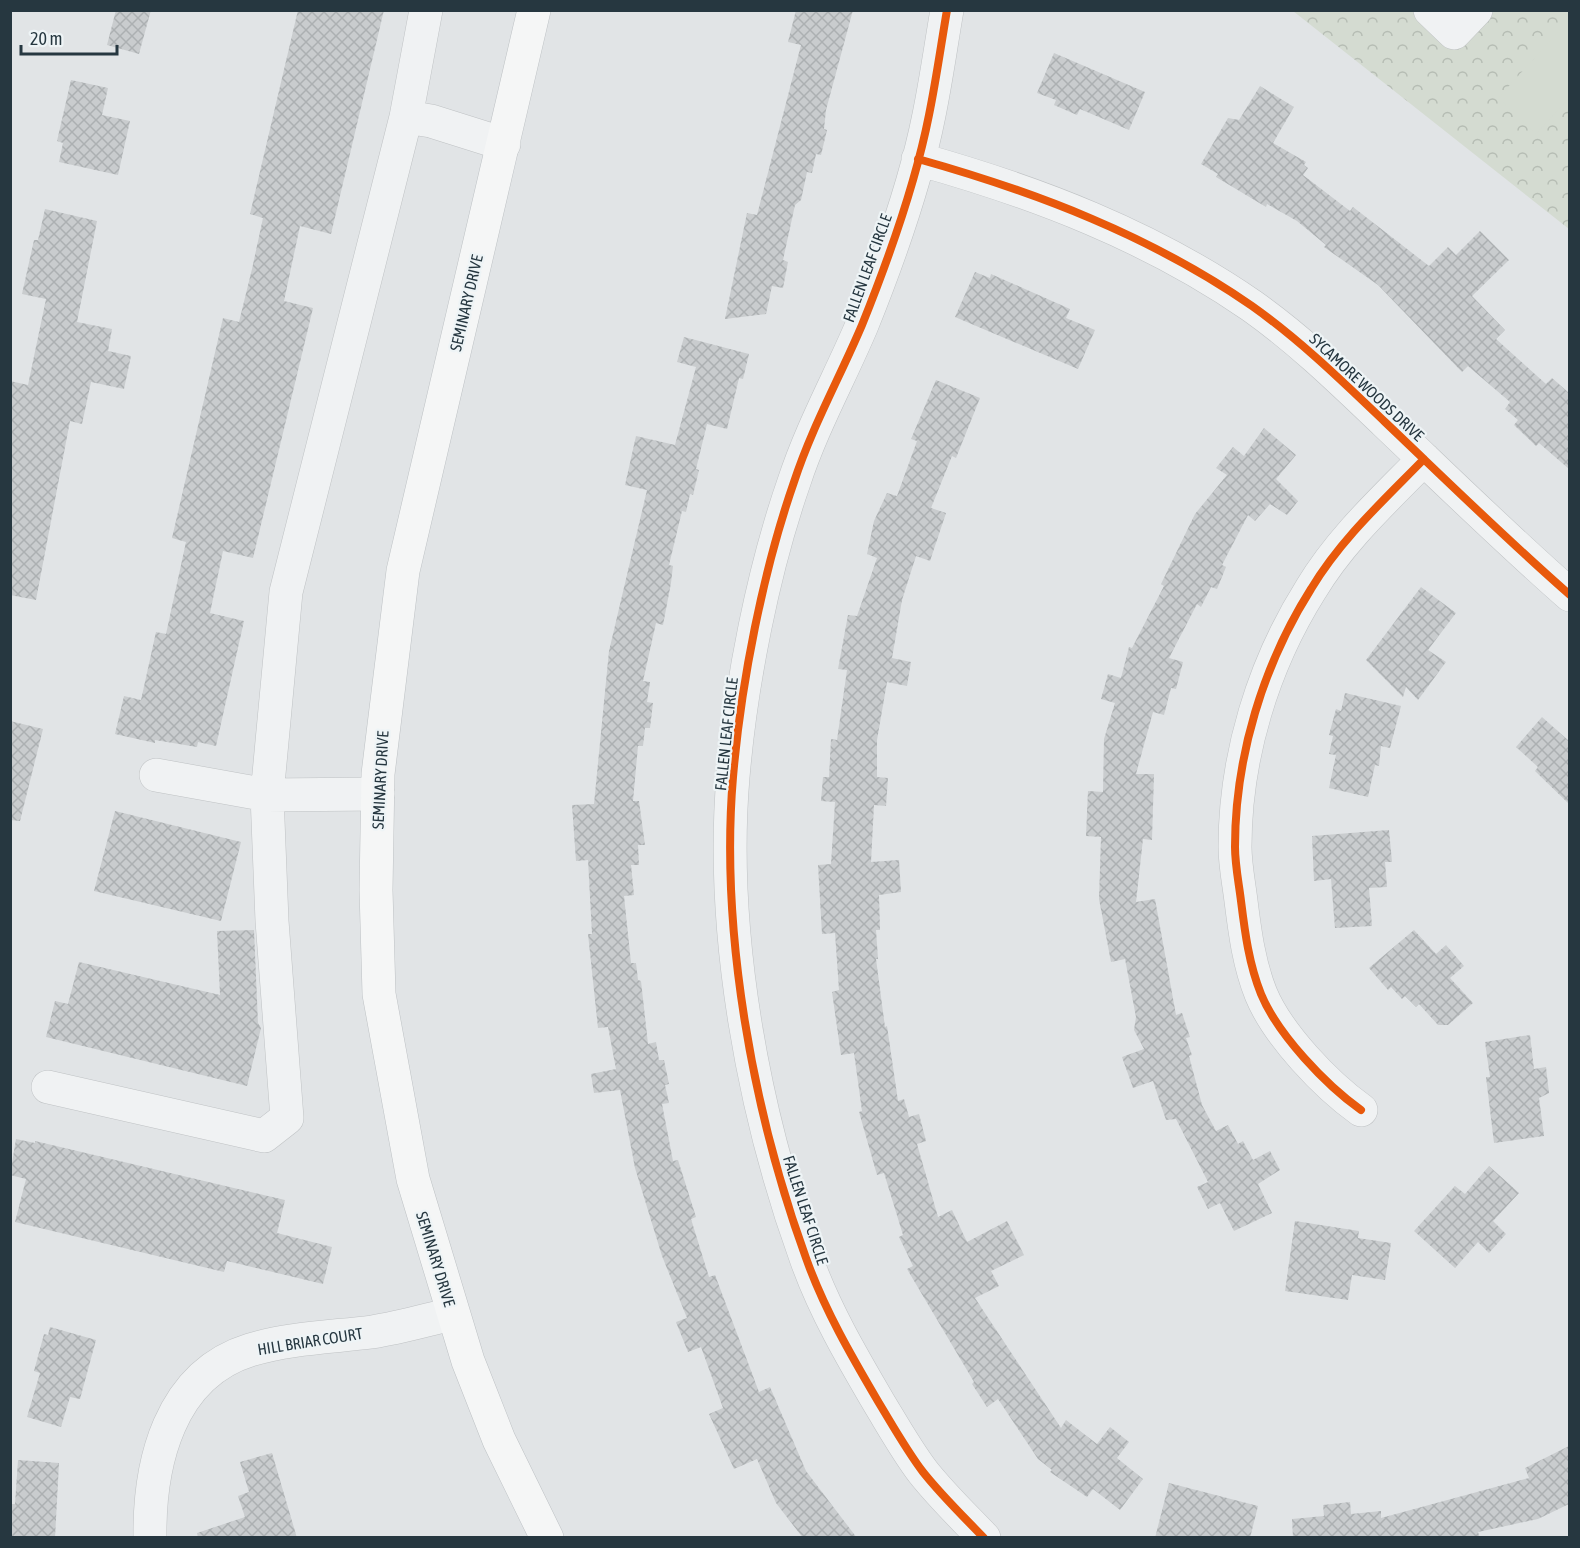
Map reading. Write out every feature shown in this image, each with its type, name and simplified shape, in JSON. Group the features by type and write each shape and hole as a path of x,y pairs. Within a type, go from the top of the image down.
{"main road":[{"name":"SEMINARY DRIVE","path":"534,10 403,571 390,663 378,794 376,890 380,994 413,1179 452,1314 499,1440 547,1538"}],"street":[{"path":"48,1087 264,1136 286,1118 272,921 267,795 286,592 406,117 426,10"},
{"name":"FALLEN LEAF CIRCLE","path":"946,10 929,117 907,200 862,325 828,396 794,482 773,556 744,684 732,779 732,884 735,950 752,1056 775,1158 807,1259 831,1314 894,1428 922,1470 984,1538"},
{"path":"1430,10 1454,33 1476,10"},
{"path":"406,117 431,121 504,144"},
{"name":"SYCAMORE WOODS DRIVE","path":"918,159 1049,201 1121,231 1187,265 1252,306 1315,355 1569,596"},
{"path":"1361,1110 1344,1098 1298,1049 1280,1027 1262,996 1247,949 1235,848 1240,787 1252,724 1268,673 1311,589 1359,525 1424,459"},
{"path":"156,775 267,795 378,794"},
{"name":"HILL BRIAR COURT","path":"150,1538 153,1474 166,1430 182,1400 213,1370 238,1355 270,1345 375,1331 452,1314"}],"green space":[{"path":"1293,11 1569,11 1569,229"},
{"path":"1569,20 1569,98 1536,134 1498,98"}],"building":[{"path":"116,10 151,10 139,54 107,45"},
{"path":"298,10 384,10 331,234 300,226 284,301 313,308 253,558 223,551 210,613 244,621 216,746 198,742 197,747 155,740 155,743 115,734 124,696 141,700 156,632 166,634 186,542 172,538 223,318 239,322 252,269 263,218 250,214"},
{"path":"796,10 853,10 826,110 824,129 827,130 821,155 816,154 812,173 807,172 801,200 795,205 783,260 788,262 783,288 772,286 766,314 725,319 747,213 757,215 801,45 788,42"},
{"path":"1054,53 1145,92 1129,130 1080,109 1077,115 1054,105 1056,100 1037,93"},
{"path":"71,80 108,88 102,115 130,121 118,175 59,162 63,143 57,141"},
{"path":"1260,86 1294,107 1273,143 1306,162 1304,165 1308,168 1303,175 1350,211 1353,207 1429,266 1448,247 1456,255 1480,231 1509,260 1472,296 1505,330 1496,339 1546,384 1552,378 1569,393 1569,469 1539,443 1536,446 1514,425 1518,420 1505,409 1510,402 1468,366 1462,372 1378,285 1324,247 1326,245 1297,221 1267,204 1266,207 1216,177 1218,174 1201,164 1228,118 1239,120"},
{"path":"45,209 97,221 77,322 112,329 108,351 131,356 124,389 91,382 82,424 70,421 36,600 10,595 10,381 28,385 46,299 22,294 34,240 38,240"},
{"path":"975,272 990,278 991,274 1070,309 1066,318 1095,330 1078,369 955,317"},
{"path":"684,337 749,354 743,379 739,378 727,429 707,424 696,469 699,470 693,495 690,494 686,512 682,511 669,565 673,566 663,625 656,623 643,681 650,682 647,702 653,703 650,728 645,728 643,746 638,746 633,801 639,801 645,845 638,845 639,865 631,865 634,895 624,896 631,963 636,963 638,980 641,981 648,1044 656,1042 659,1060 664,1060 669,1084 665,1085 669,1103 662,1104 673,1161 678,1160 696,1217 691,1219 709,1277 715,1275 759,1392 770,1387 806,1471 857,1538 803,1538 776,1503 757,1459 734,1469 709,1414 723,1408 701,1347 688,1352 676,1322 687,1318 662,1256 635,1168 620,1090 594,1093 591,1074 616,1069 608,1027 598,1028 588,934 592,934 588,860 576,861 572,805 594,804 609,651 647,490 625,485 636,436 675,445 696,367 677,362"},
{"path":"936,380 980,398 956,458 952,456 931,508 946,513 930,561 916,556 902,600 892,658 911,662 907,686 887,682 877,740 877,777 888,778 886,806 874,805 871,862 899,860 901,892 879,895 880,930 876,930 878,959 876,959 885,1027 887,1026 898,1101 904,1099 909,1117 919,1114 926,1141 917,1144 938,1217 952,1210 967,1242 1007,1221 1024,1255 991,1271 999,1286 975,1298 1061,1428 1066,1420 1097,1444 1110,1427 1129,1442 1117,1458 1143,1479 1120,1510 1093,1489 1087,1497 1050,1472 1052,1470 1038,1459 998,1399 987,1407 972,1384 974,1382 907,1269 913,1266 899,1237 903,1235 884,1173 877,1175 859,1112 862,1111 854,1053 841,1055 832,992 839,990 835,933 822,934 818,865 831,864 835,802 821,801 823,777 829,777 831,739 837,740 847,670 838,669 848,615 857,616 877,558 867,554 874,521 887,493 897,496 917,441 911,439"},
{"path":"1264,428 1296,455 1276,479 1298,501 1287,515 1270,504 1255,521 1248,515 1222,565 1226,567 1217,589 1211,587 1201,607 1197,604 1169,658 1183,662 1176,689 1171,688 1164,715 1153,712 1136,774 1154,774 1152,840 1143,839 1136,902 1155,899 1176,1015 1182,1013 1190,1037 1186,1038 1192,1055 1189,1056 1202,1105 1216,1131 1228,1125 1238,1144 1243,1141 1253,1160 1270,1151 1280,1170 1258,1184 1272,1213 1234,1231 1220,1203 1208,1209 1197,1187 1208,1182 1176,1119 1166,1120 1153,1081 1133,1088 1122,1057 1144,1049 1134,1030 1136,1017 1125,959 1111,962 1099,899 1101,837 1086,836 1088,791 1103,792 1104,739 1115,703 1101,699 1108,674 1121,678 1129,647 1132,648 1164,586 1161,584 1195,514 1227,475 1216,468 1233,447 1244,456"},
{"path":"1421,587 1456,613 1428,650 1446,662 1418,700 1406,687 1403,697 1366,660"},
{"path":"1345,693 1401,706 1390,748 1381,746 1379,766 1375,765 1368,797 1329,788 1336,755 1329,754 1333,736 1329,735 1336,709 1341,711"},
{"path":"1542,717 1569,741 1569,804 1535,771 1538,767 1516,747"},
{"path":"10,721 43,729 20,821 10,820"},
{"path":"115,811 241,842 221,921 94,891"},
{"path":"1389,830 1392,862 1385,862 1387,887 1369,888 1372,926 1335,928 1331,879 1314,881 1312,836"},
{"path":"254,930 258,1023 261,1028 247,1086 46,1037 55,1001 68,1004 79,962 220,995 217,931"},
{"path":"1414,930 1436,954 1446,945 1464,966 1450,978 1473,1003 1448,1025 1438,1025 1419,1004 1416,1007 1405,996 1402,999 1391,987 1388,990 1369,968"},
{"path":"1530,1035 1534,1069 1546,1067 1549,1093 1539,1098 1544,1136 1494,1143 1486,1077 1490,1077 1485,1042"},
{"path":"16,1139 35,1143 35,1141 285,1200 277,1233 332,1247 323,1284 227,1261 224,1272 15,1222 26,1179 10,1175"},
{"path":"1489,1166 1519,1193 1493,1221 1506,1234 1489,1253 1478,1242 1455,1268 1414,1231 1455,1186 1465,1194"},
{"path":"1295,1221 1359,1231 1358,1238 1391,1243 1385,1280 1352,1275 1348,1300 1285,1291"},
{"path":"50,1327 96,1340 80,1399 70,1397 61,1427 27,1417 40,1373 34,1371 44,1334 48,1335"},
{"path":"1569,1446 1569,1504 1538,1519 1478,1532 1480,1538 1293,1538 1292,1519 1324,1516 1323,1505 1350,1502 1351,1514 1381,1511 1381,1518 1529,1478 1525,1468"},
{"path":"272,1453 297,1538 198,1538 197,1533 245,1517 238,1496 249,1492 240,1462"},
{"path":"18,1460 59,1463 55,1538 10,1538 10,1504 15,1504"},
{"path":"1169,1483 1258,1506 1250,1538 1155,1538"}],"cycle path":[{"path":"947,10 923,142 900,222 862,325 801,462 783,516 763,590 748,666 733,777 730,836 731,897 736,959 756,1083 787,1202 813,1277 849,1350 911,1456 984,1538"},
{"path":"918,159 1006,186 1133,237 1174,258 1252,306 1320,361 1570,595"},
{"path":"1361,1110 1347,1100 1304,1058 1279,1026 1261,994 1250,960 1236,868 1236,813 1246,746 1255,713 1266,680 1294,618 1336,553 1424,459"}]}
